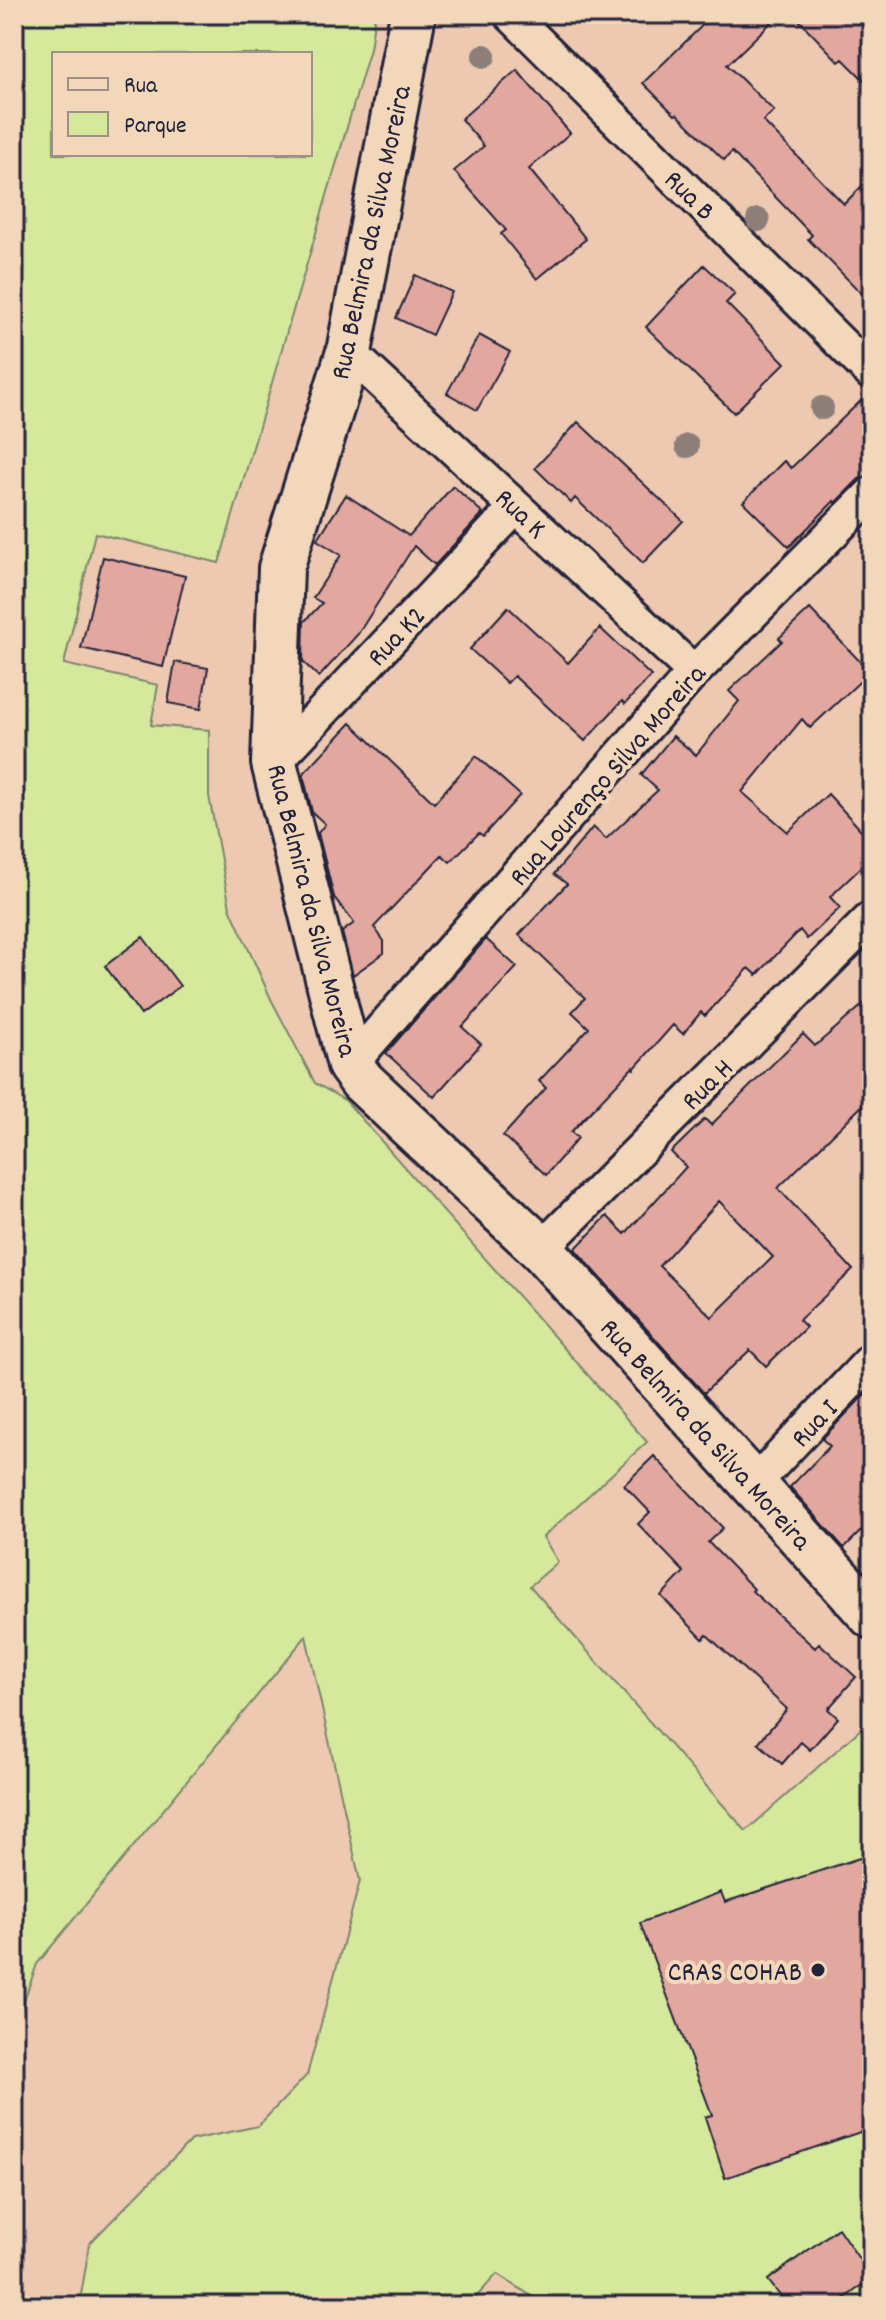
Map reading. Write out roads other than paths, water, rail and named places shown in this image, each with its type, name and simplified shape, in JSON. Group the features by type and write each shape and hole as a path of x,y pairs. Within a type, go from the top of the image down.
{"main road":[{"name":"Rua Belmira da Silva Moreira","path":"413,14 349,352 281,568 274,763 350,1065 362,1081 541,1249 872,1616"}],"street":[{"name":"Rua B","path":"510,14 872,374"},
{"name":"Rua K","path":"349,352 694,672"},
{"name":"Rua Lourenço Silva Moreira","path":"350,1065 694,672 872,493"},
{"name":"Rua K2","path":"274,763 516,507"},
{"name":"Rua H","path":"541,1249 872,917"},
{"name":"Rua I","path":"753,1485 872,1359"}],"place":[{"name":"CRAS COHAB","path":"818,1970"}]}
